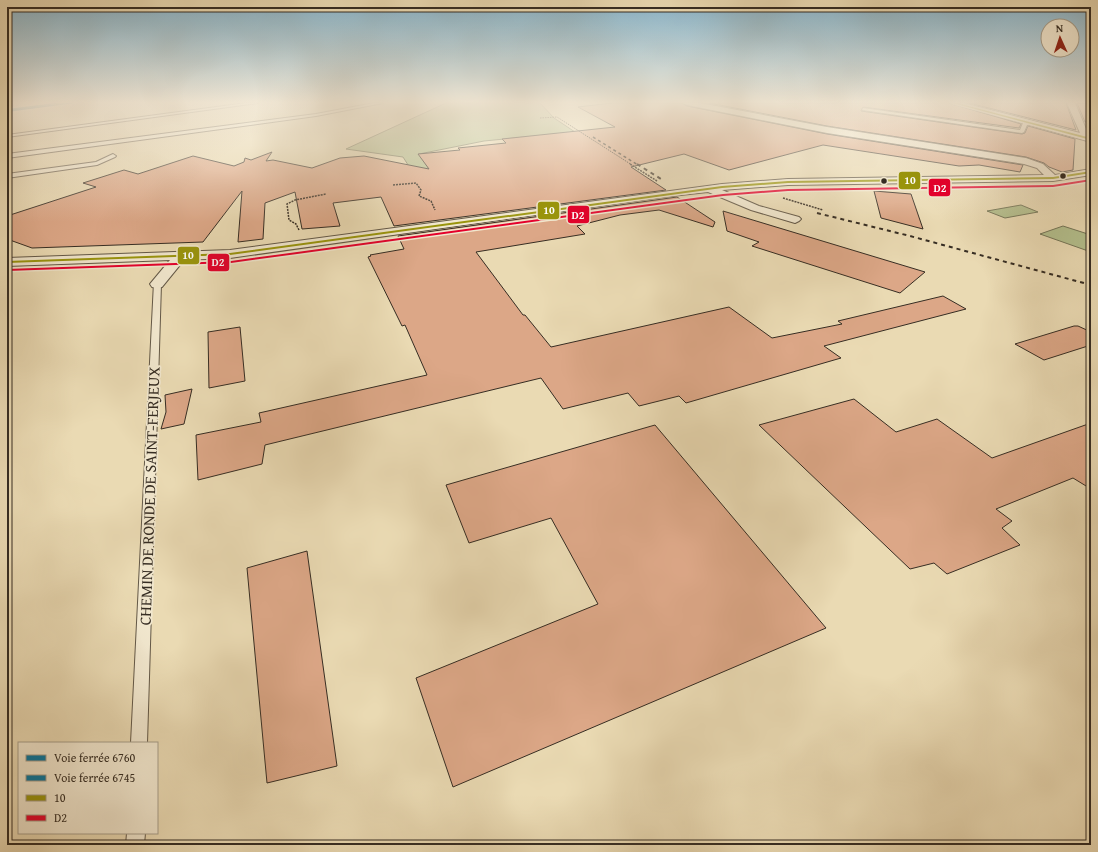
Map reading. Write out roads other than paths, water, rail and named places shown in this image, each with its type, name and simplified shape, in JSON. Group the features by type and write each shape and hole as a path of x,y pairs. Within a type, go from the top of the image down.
{"street":[{"path":"909,143 1026,161 1040,166 1052,178"},
{"path":"7,262 230,254 709,188 788,182 1052,178 1091,172"},
{"path":"709,188 755,208 795,219"},
{"name":"CHEMIN DE RONDE DE SAINT-FERJEUX","path":"157,284 180,256"}],"lane":[{"path":"7,156 107,143"},
{"path":"7,176 97,163 113,156"},
{"name":"CHEMIN DE RONDE DE SAINT-FERJEUX","path":"139,742 157,284"},
{"path":"135,845 136,834"}],"railway":[{"path":"602,143 638,165"},
{"path":"637,164 661,179"},
{"path":"817,213 910,236 1091,285"}]}
